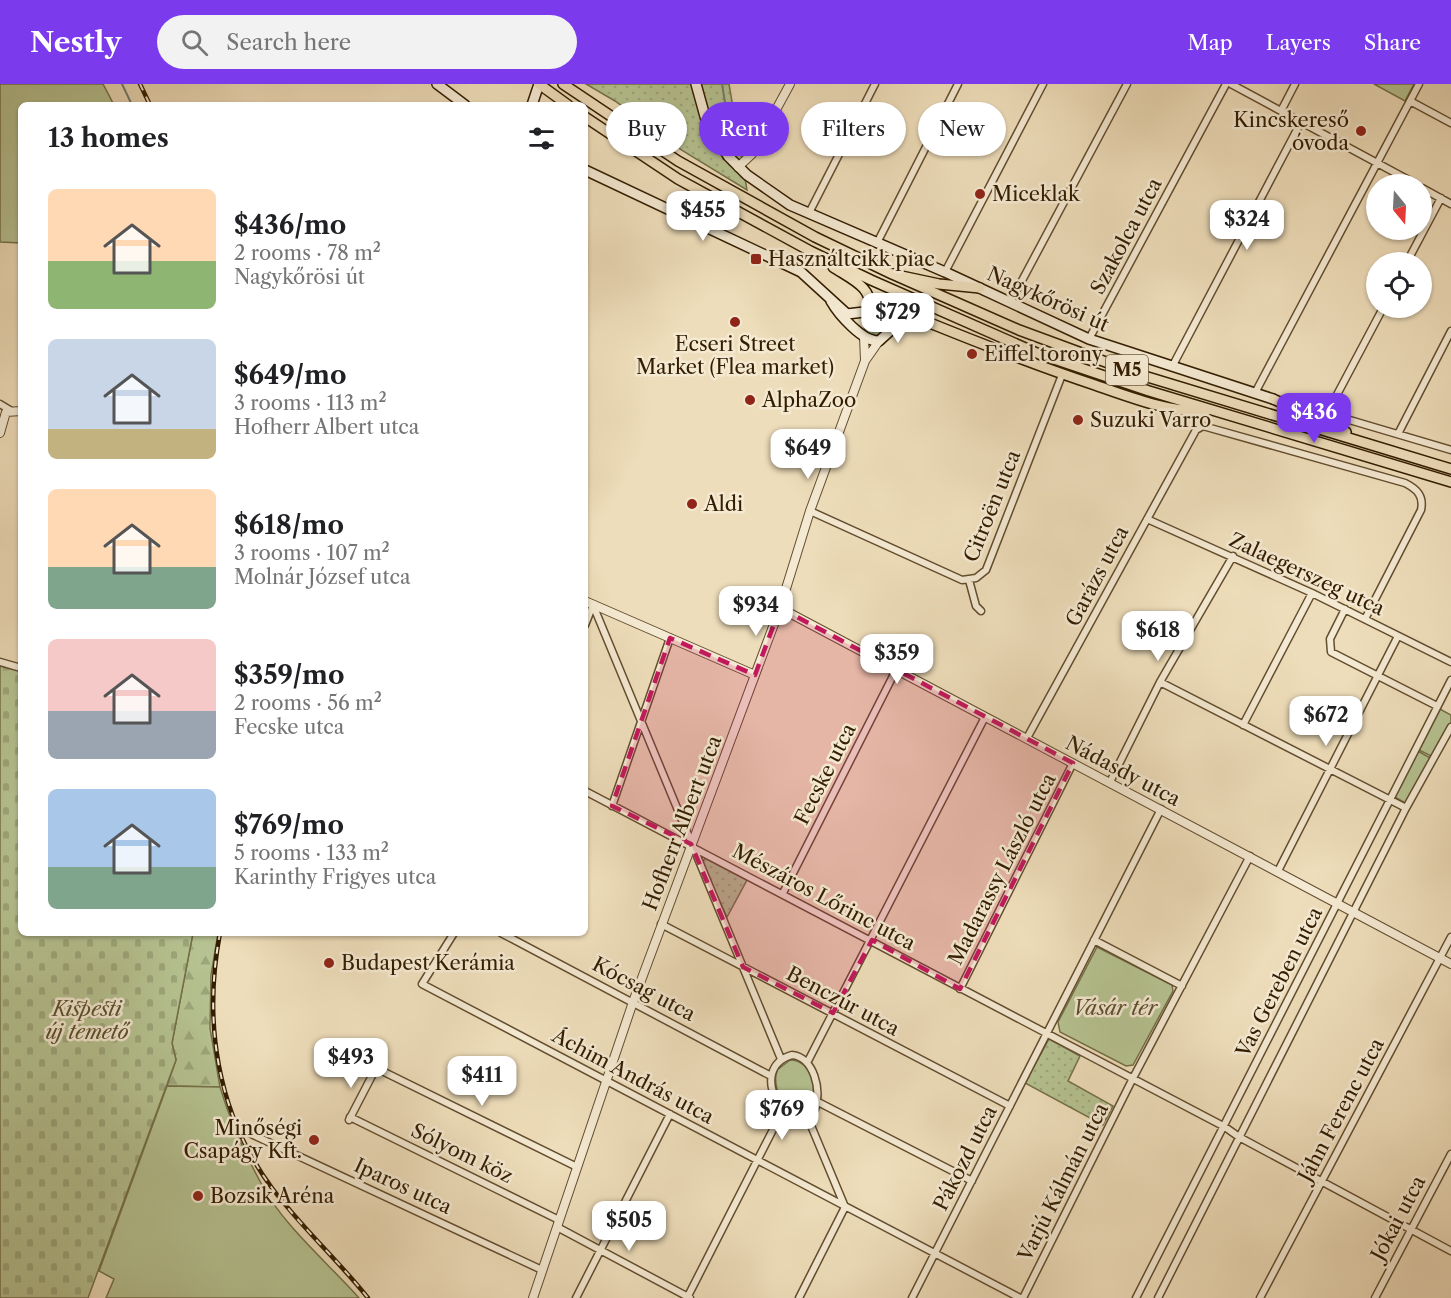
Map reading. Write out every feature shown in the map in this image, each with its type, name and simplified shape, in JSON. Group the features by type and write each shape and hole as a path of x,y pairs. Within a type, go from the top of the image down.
{"main road":[{"path":"437,84 461,102"},
{"path":"533,102 539,84 564,102"},
{"name":"Nagykőrösi út","path":"696,84 706,120 723,149 738,167 782,200 1089,339 1172,368 1274,399"},
{"name":"M5","path":"564,85 649,143 722,187 892,274"},
{"name":"M5","path":"588,119 678,179 808,250 1039,354 1149,392 1451,482"},
{"path":"588,171 801,272 813,280 842,317 863,335 879,341 887,336 891,326 902,318 915,317 1062,375 1171,409 1220,412"},
{"path":"808,250 864,288 870,300 867,312 860,323 863,335"},
{"path":"892,274 939,284 980,288"},
{"name":"Nagykőrösi út","path":"892,274 1019,330 1141,375 1451,469"},
{"path":"831,301 847,314 876,309 885,313 891,326"},
{"path":"1274,399 1370,443"}],"street":[{"path":"738,167 752,154 790,84"},
{"path":"809,213 875,84"},
{"path":"877,243 958,84"},
{"path":"945,272 1043,84"},
{"path":"1010,303 1127,84"},
{"name":"Szakolca utca","path":"1089,339 1226,84"},
{"path":"1231,84 1397,174"},
{"path":"1281,111 1295,84"},
{"path":"1255,393 1419,84"},
{"path":"1410,100 1451,123"},
{"path":"1172,368 1301,122"},
{"path":"1432,193 1451,204"},
{"path":"1412,252 1441,198"},
{"path":"1331,406 1378,318"},
{"path":"1398,434 1451,331"},
{"name":"Hofherr Albert utca","path":"863,335 865,361"},
{"name":"Hofherr Albert utca","path":"532,1298 661,924 780,608 810,511 865,361 879,341"},
{"name":"Citroën utca","path":"810,511 962,580 981,576 986,570 1062,375"},
{"name":"Nagykőrösi út","path":"1274,399 1451,450"},
{"path":"0,404 10,410 18,411"},
{"path":"0,433 4,415 10,410"},
{"name":"Garázs utca","path":"1027,738 1198,429 1206,425 1405,483 1420,495 1421,510 1365,619"},
{"name":"Zalaegerszeg utca","path":"1147,519 1312,593 1451,662"},
{"path":"1110,782 1160,682 1233,556"},
{"path":"969,580 976,606 981,611"},
{"path":"1243,725 1312,593"},
{"path":"589,603 755,675"},
{"path":"589,603 781,1059"},
{"name":"Nádasdy utca","path":"780,608 1451,964"},
{"path":"1345,609 1330,639 1331,652 1437,706"},
{"path":"1278,871 1376,675 1398,636"},
{"path":"612,806 670,638"},
{"path":"0,663 18,667"},
{"name":"Fecske utca","path":"783,893 896,670"},
{"name":"Vas Gereben utca","path":"1136,1298 1451,680"},
{"path":"1160,682 1406,808"},
{"path":"807,1063 985,717"},
{"name":"Vas Gereben utca","path":"1158,1298 1406,808 1451,727"},
{"name":"Madarassy László utca","path":"960,989 1073,763"},
{"name":"Mészáros Lőrinc utca","path":"588,793 691,844 1046,1033"},
{"path":"1161,809 1046,1033 1225,1127 1239,1137 1451,1251"},
{"path":"1132,1080 1250,856"},
{"name":"Benczúr utca","path":"661,924 1010,1106"},
{"name":"Áchim András utca","path":"452,936 422,984 1021,1298"},
{"name":"Kócsag utca","path":"507,936 771,1076"},
{"name":"Jáhn Ferenc utca","path":"1260,1298 1451,937"},
{"path":"1095,940 1182,986"},
{"name":"Pákozd utca","path":"912,1298 1046,1033"},
{"path":"796,1055 807,1063 816,1084 818,1102 814,1112 807,1116 793,1117 783,1110 774,1094 771,1076 773,1068 781,1059 796,1055"},
{"name":"Sólyom köz","path":"577,1167 376,1068 350,1118 558,1223 600,1250 688,1298"},
{"name":"Varjú Kálmán utca","path":"1021,1298 1132,1080"},
{"path":"818,1102 972,1181"},
{"path":"688,1298 783,1110"},
{"path":"576,1298 670,1114"},
{"path":"799,1298 845,1207 807,1116"},
{"name":"Iparos utca","path":"249,1133 542,1270"},
{"name":"Jókai utca","path":"1375,1298 1451,1154"}],"highlighted area":[{"path":"780,608 1073,763 960,989 872,940 833,1013 743,967 691,844 612,806 670,638 755,675"}],"green space":[{"path":"0,84 103,84 112,102 18,102 18,243 0,242"},
{"path":"586,84 729,84 732,102 699,102 699,156 741,156 747,190 687,153 687,102 615,101"},
{"path":"1374,84 1414,84 1405,101"},
{"path":"875,314 883,317 886,325 883,333 875,336 867,333 864,325 867,317"},
{"name":"Kispesti új temető","path":"0,664 18,669 18,936 192,936 172,1043 176,1060 88,1298 0,1298"},
{"path":"1438,708 1451,715 1451,722 1433,757 1417,749"},
{"path":"1416,750 1432,759 1407,804 1393,796"},
{"path":"705,858 747,880 727,917 702,863"},
{"path":"192,936 218,936 211,975 210,1028 220,1087 167,1086 176,1060 172,1043"},
{"name":"Vásár tér","path":"1097,947 1172,985 1173,991 1133,1065 1126,1066 1060,1032 1058,1022"},
{"path":"1049,1039 1080,1056 1068,1081 1113,1106 1103,1125 1025,1083"},
{"path":"790,1060 803,1065 814,1085 812,1108 800,1114 789,1109 784,1103 776,1083 777,1070"},
{"name":"Bozsik Aréna","path":"167,1086 220,1087 238,1137 271,1200 294,1229 359,1298 106,1298 114,1279 99,1271"}],"waterway":[{"path":"122,84 131,102"},
{"path":"722,84 725,102"}],"railway":[{"path":"140,84 149,102"},
{"path":"220,936 213,1000 214,1033 219,1066 238,1129 253,1159 272,1188 368,1298"}],"place":[{"name":"Kincskereső óvoda","path":"1361,131"},
{"name":"Miceklak","path":"980,194"},
{"name":"Használtcikk piac","path":"756,259"},
{"name":"Ecseri Street Market (Flea market)","path":"735,322"},
{"name":"Eiffel torony","path":"972,354"},
{"name":"AlphaZoo","path":"750,400"},
{"name":"Suzuki Varro","path":"1078,420"},
{"name":"Aldi","path":"692,504"},
{"name":"Budapest Kerámia","path":"329,963"},
{"name":"Minőségi Csapágy Kft.","path":"314,1140"},
{"name":"Bozsik Aréna","path":"198,1196"}]}
